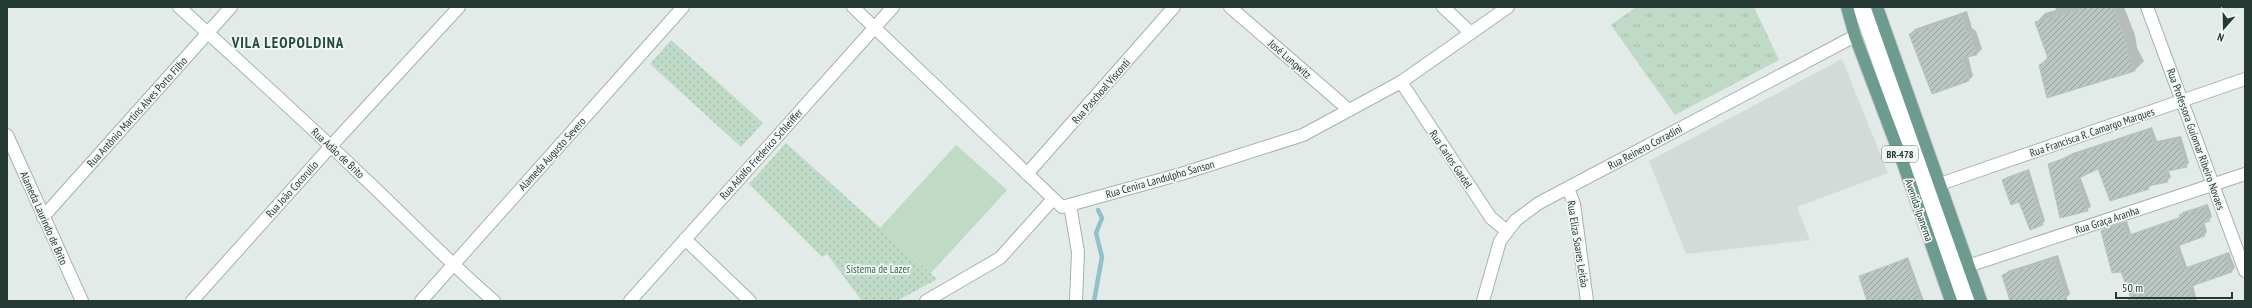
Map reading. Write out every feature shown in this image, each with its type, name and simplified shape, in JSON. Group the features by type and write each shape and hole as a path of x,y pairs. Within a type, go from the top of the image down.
{"main road":[{"name":"Avenida Ipanema","path":"1847,7 1855,36 1903,163 1951,301"},
{"name":"BR-478","path":"1877,7 1981,301"}],"street":[{"name":"Rua Adão de Brito","path":"180,7 331,146 453,264 494,301"},
{"name":"Rua Antônio Martins Alves Porto Filho","path":"43,217 232,7"},
{"name":"Rua João Cocorullo","path":"192,301 331,146 459,7"},
{"name":"Alameda Augusto Severo","path":"421,301 683,7"},
{"path":"853,7 1053,199 1062,207 1070,205 1078,252 1076,301"},
{"name":"Rua Adolfo Frederico Schleiffer","path":"630,301 893,7"},
{"name":"Rua Paschoal Visconti","path":"1027,174 1174,7"},
{"name":"José Lungwitz","path":"1230,7 1349,110"},
{"path":"1443,7 1472,32"},
{"name":"Rua Cenira Landulpho Sanson","path":"1070,205 1181,174 1303,135 1401,82 1508,7"},
{"path":"1859,7 1963,301"},
{"path":"1868,7 1973,301"},
{"name":"Rua Professora Guiomar Ribeiro Novaes","path":"2147,7 2245,271"},
{"name":"Rua Reinero Corradini","path":"1483,301 1500,241 1506,231 1516,220 1539,203 1855,36"},
{"name":"Rua Francisca R. Camargo Marques","path":"1940,184 2245,79"},
{"name":"Rua Carlos Gardel","path":"1401,82 1491,218 1506,231"},
{"name":"Alameda Laurindo de Brito","path":"7,135 82,301"},
{"name":"Rua Graça Aranha","path":"1968,266 2245,174"},
{"name":"Rua Eliza Soares Leitão","path":"1568,188 1574,204 1587,301"},
{"path":"926,301 1000,258 1053,199"},
{"path":"685,239 750,301"}],"shaded area":[{"path":"1842,59 1888,173 1797,207 1810,240 1686,254 1649,161"}],"green space":[{"path":"1636,7 1754,7 1779,60 1675,115 1611,25"},
{"path":"671,40 763,123 741,147 650,64"},
{"name":"Sistema de Lazer","path":"786,143 937,279 897,301 862,301 827,254 822,257 749,184"},
{"path":"956,145 1007,190 931,273 880,228"}],"building":[{"path":"2088,7 2114,7 2127,44 2129,58 2135,71 2047,98 2039,65 2049,61 2035,22"},
{"path":"1962,15 1967,33 1971,35 1977,55 1962,58 1969,81 1932,94 1909,34"},
{"path":"2149,129 2154,144 2178,139 2187,167 2164,172 2168,182 2148,186 2149,189 2110,201 2098,169 2077,179 2088,211 2060,218 2048,164"},
{"path":"2026,171 2043,225 2030,230 2019,202 2011,205 2002,180"},
{"path":"2204,206 2210,221 2201,224 2205,236 2175,247 2184,270 2226,254 2232,272 2189,287 2193,301 2132,301 2121,272 2112,273 2101,231 2123,224 2128,236 2180,218 2179,215"},
{"path":"1906,259 1921,301 1867,301 1859,276"},
{"path":"2054,259 2067,301 2010,301 2002,275"}],"waterway":[{"path":"1094,301 1102,257 1096,233 1102,218 1098,210"}],"district":[{"name":"VILA LEOPOLDINA","path":"288,43"}]}
